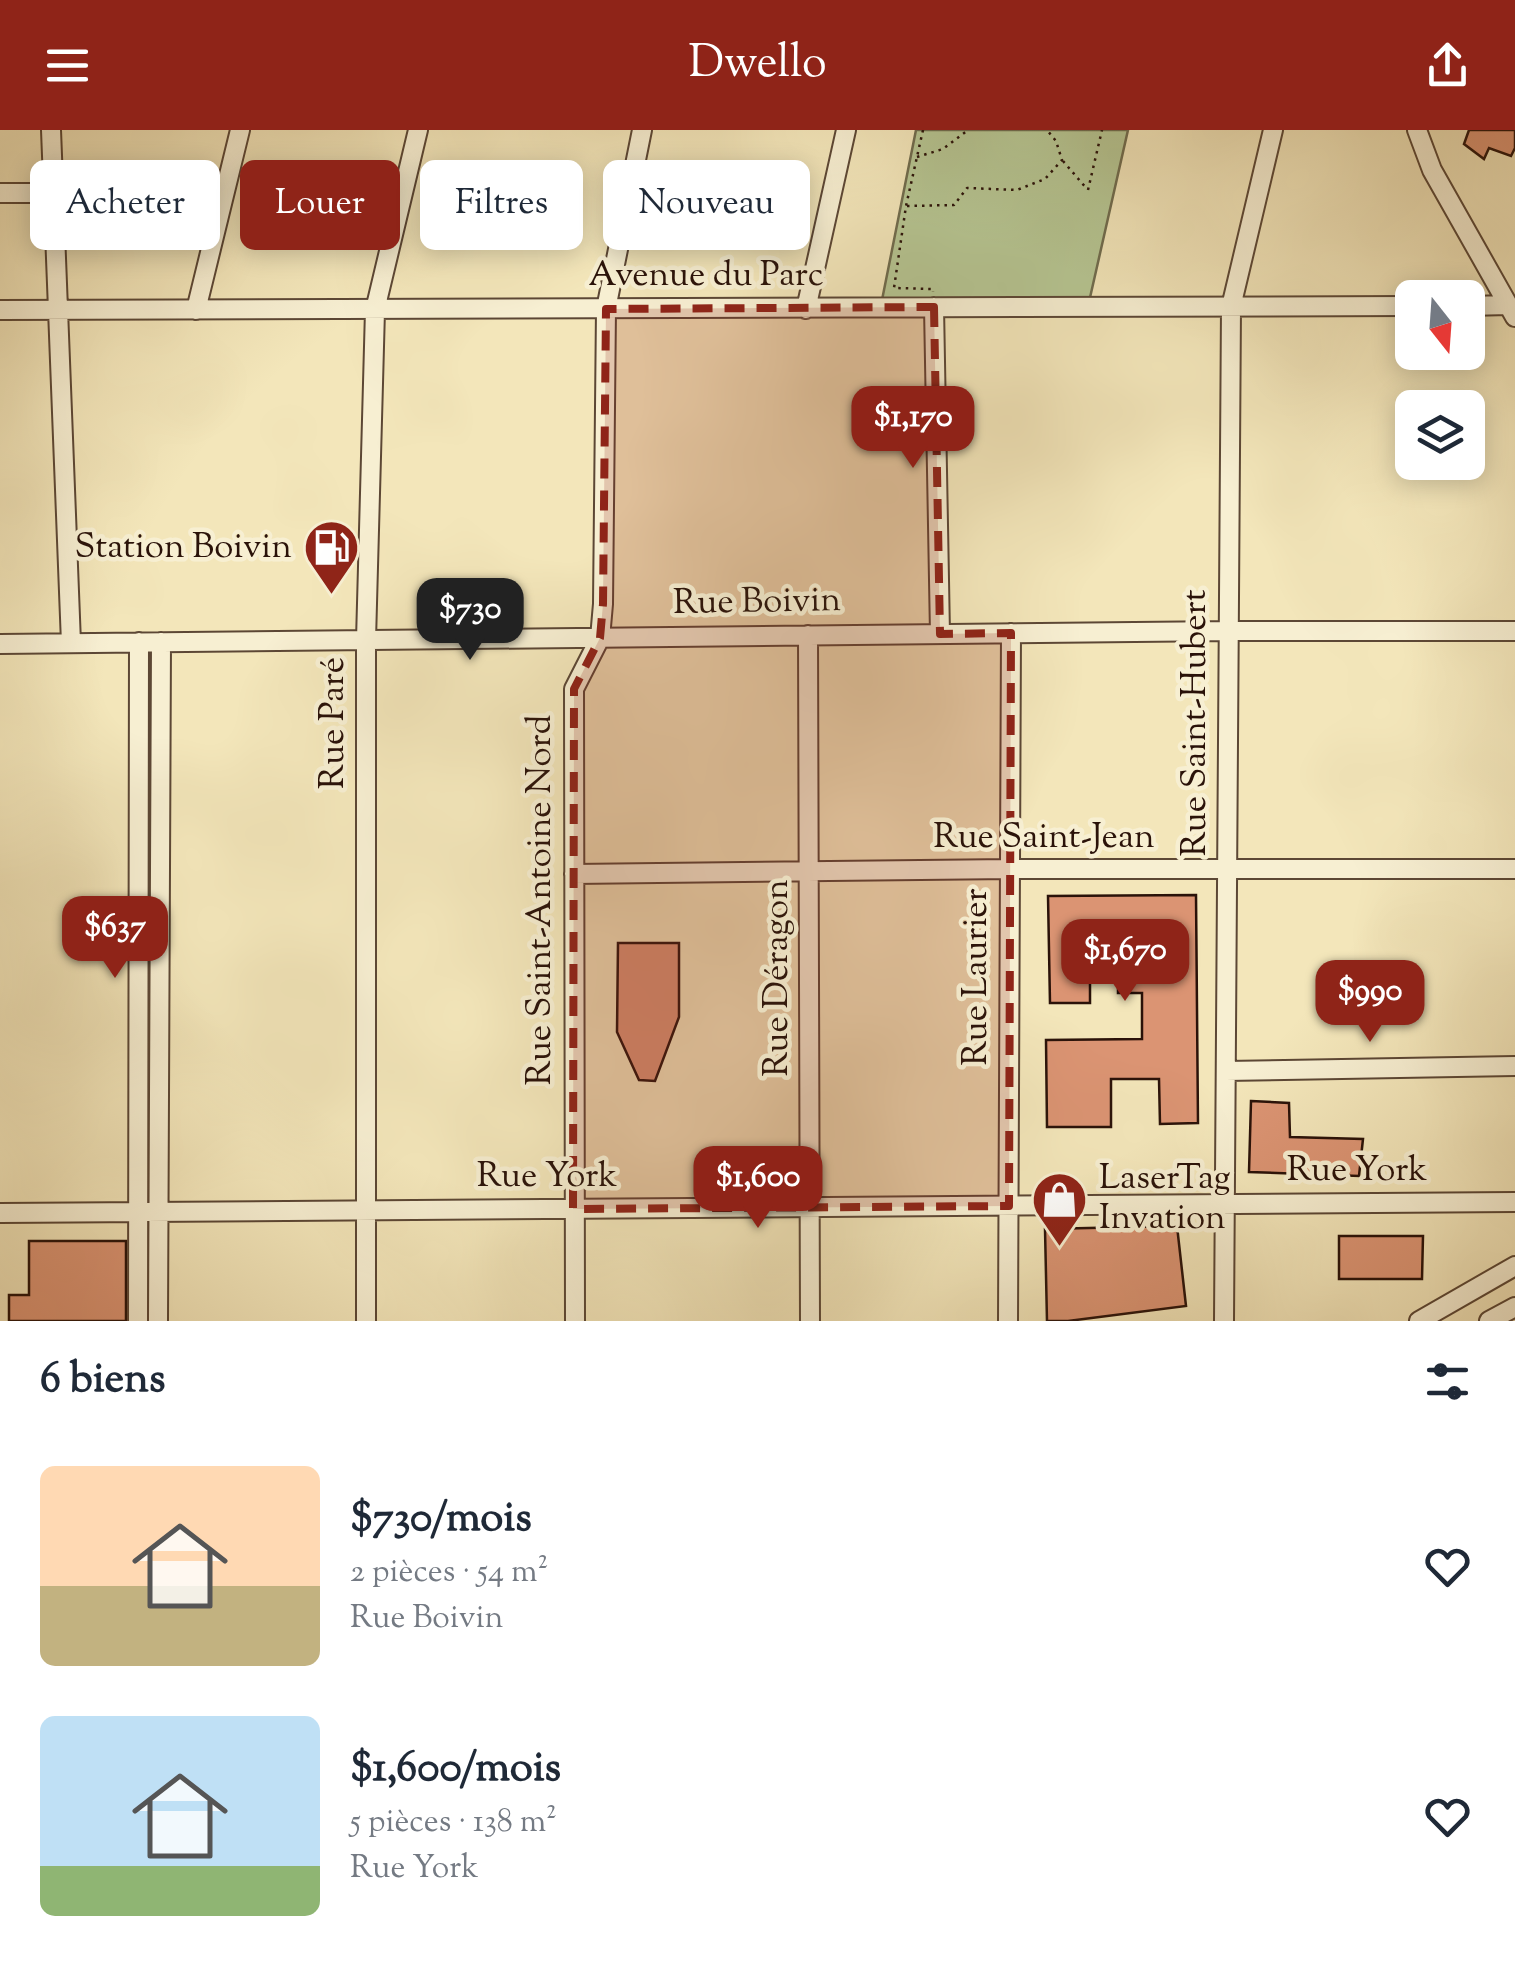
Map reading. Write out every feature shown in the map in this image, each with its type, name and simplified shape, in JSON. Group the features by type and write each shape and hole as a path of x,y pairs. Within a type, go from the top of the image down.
{"street":[{"path":"51,130 52,160"},
{"path":"196,310 240,130"},
{"name":"Rue Paré","path":"366,1321 366,640 375,310 418,130"},
{"name":"Rue Saint-Antoine Nord","path":"575,1321 574,688 600,638 604,604 606,309 642,130"},
{"path":"806,309 846,130"},
{"name":"Rue Saint-Hubert","path":"1224,1321 1231,308 1274,130"},
{"path":"1417,130 1432,170 1512,311"},
{"path":"0,193 30,193"},
{"path":"56,250 71,643"},
{"name":"Avenue du Parc","path":"0,310 1395,306"},
{"path":"934,307 940,634"},
{"path":"1485,308 1512,311"},
{"name":"Rue Boivin","path":"0,644 1515,631"},
{"name":"Rue Laurier","path":"1008,1321 1010,633"},
{"name":"Rue Déragon","path":"808,635 810,1321"},
{"path":"138,1321 139,642"},
{"path":"158,1321 161,642"},
{"name":"Rue Saint-Jean","path":"574,874 1515,869"},
{"path":"1226,1071 1515,1066"},
{"name":"Rue York","path":"0,1213 1515,1202"},
{"path":"1418,1321 1438,1316 1515,1266"},
{"path":"1488,1321 1515,1307"}],"path":[{"path":"922,130 894,288 934,289 934,307"},
{"path":"917,157 943,149 968,130"},
{"path":"1047,130 1056,141 1062,160 1088,190 1102,130"},
{"path":"906,206 954,205 967,188 1017,190 1045,179 1062,160"}],"highlighted area":[{"path":"934,307 940,634 1011,633 1009,1206 573,1209 574,689 600,638 603,604 606,309"}],"green space":[{"path":"916,130 1128,130 1089,302 881,305"}],"building":[{"path":"1469,130 1515,130 1511,156 1489,148 1484,159 1464,144"},
{"path":"1196,895 1198,1123 1160,1124 1159,1079 1111,1079 1111,1127 1047,1127 1046,1040 1142,1039 1142,993 1118,993 1118,963 1090,963 1090,1003 1050,1003 1048,896"},
{"path":"618,943 679,943 679,1017 655,1081 639,1080 617,1032"},
{"path":"1251,1101 1289,1103 1290,1137 1363,1139 1359,1176 1249,1172"},
{"path":"1177,1226 1186,1306 1047,1321 1045,1229"},
{"path":"1339,1236 1423,1236 1422,1279 1339,1279"},
{"path":"29,1241 126,1241 126,1321 9,1321 9,1295 29,1295"}],"place":[{"name":"Station Boivin","path":"331,597"},
{"name":"LaserTag Invation","path":"1060,1248"}]}
